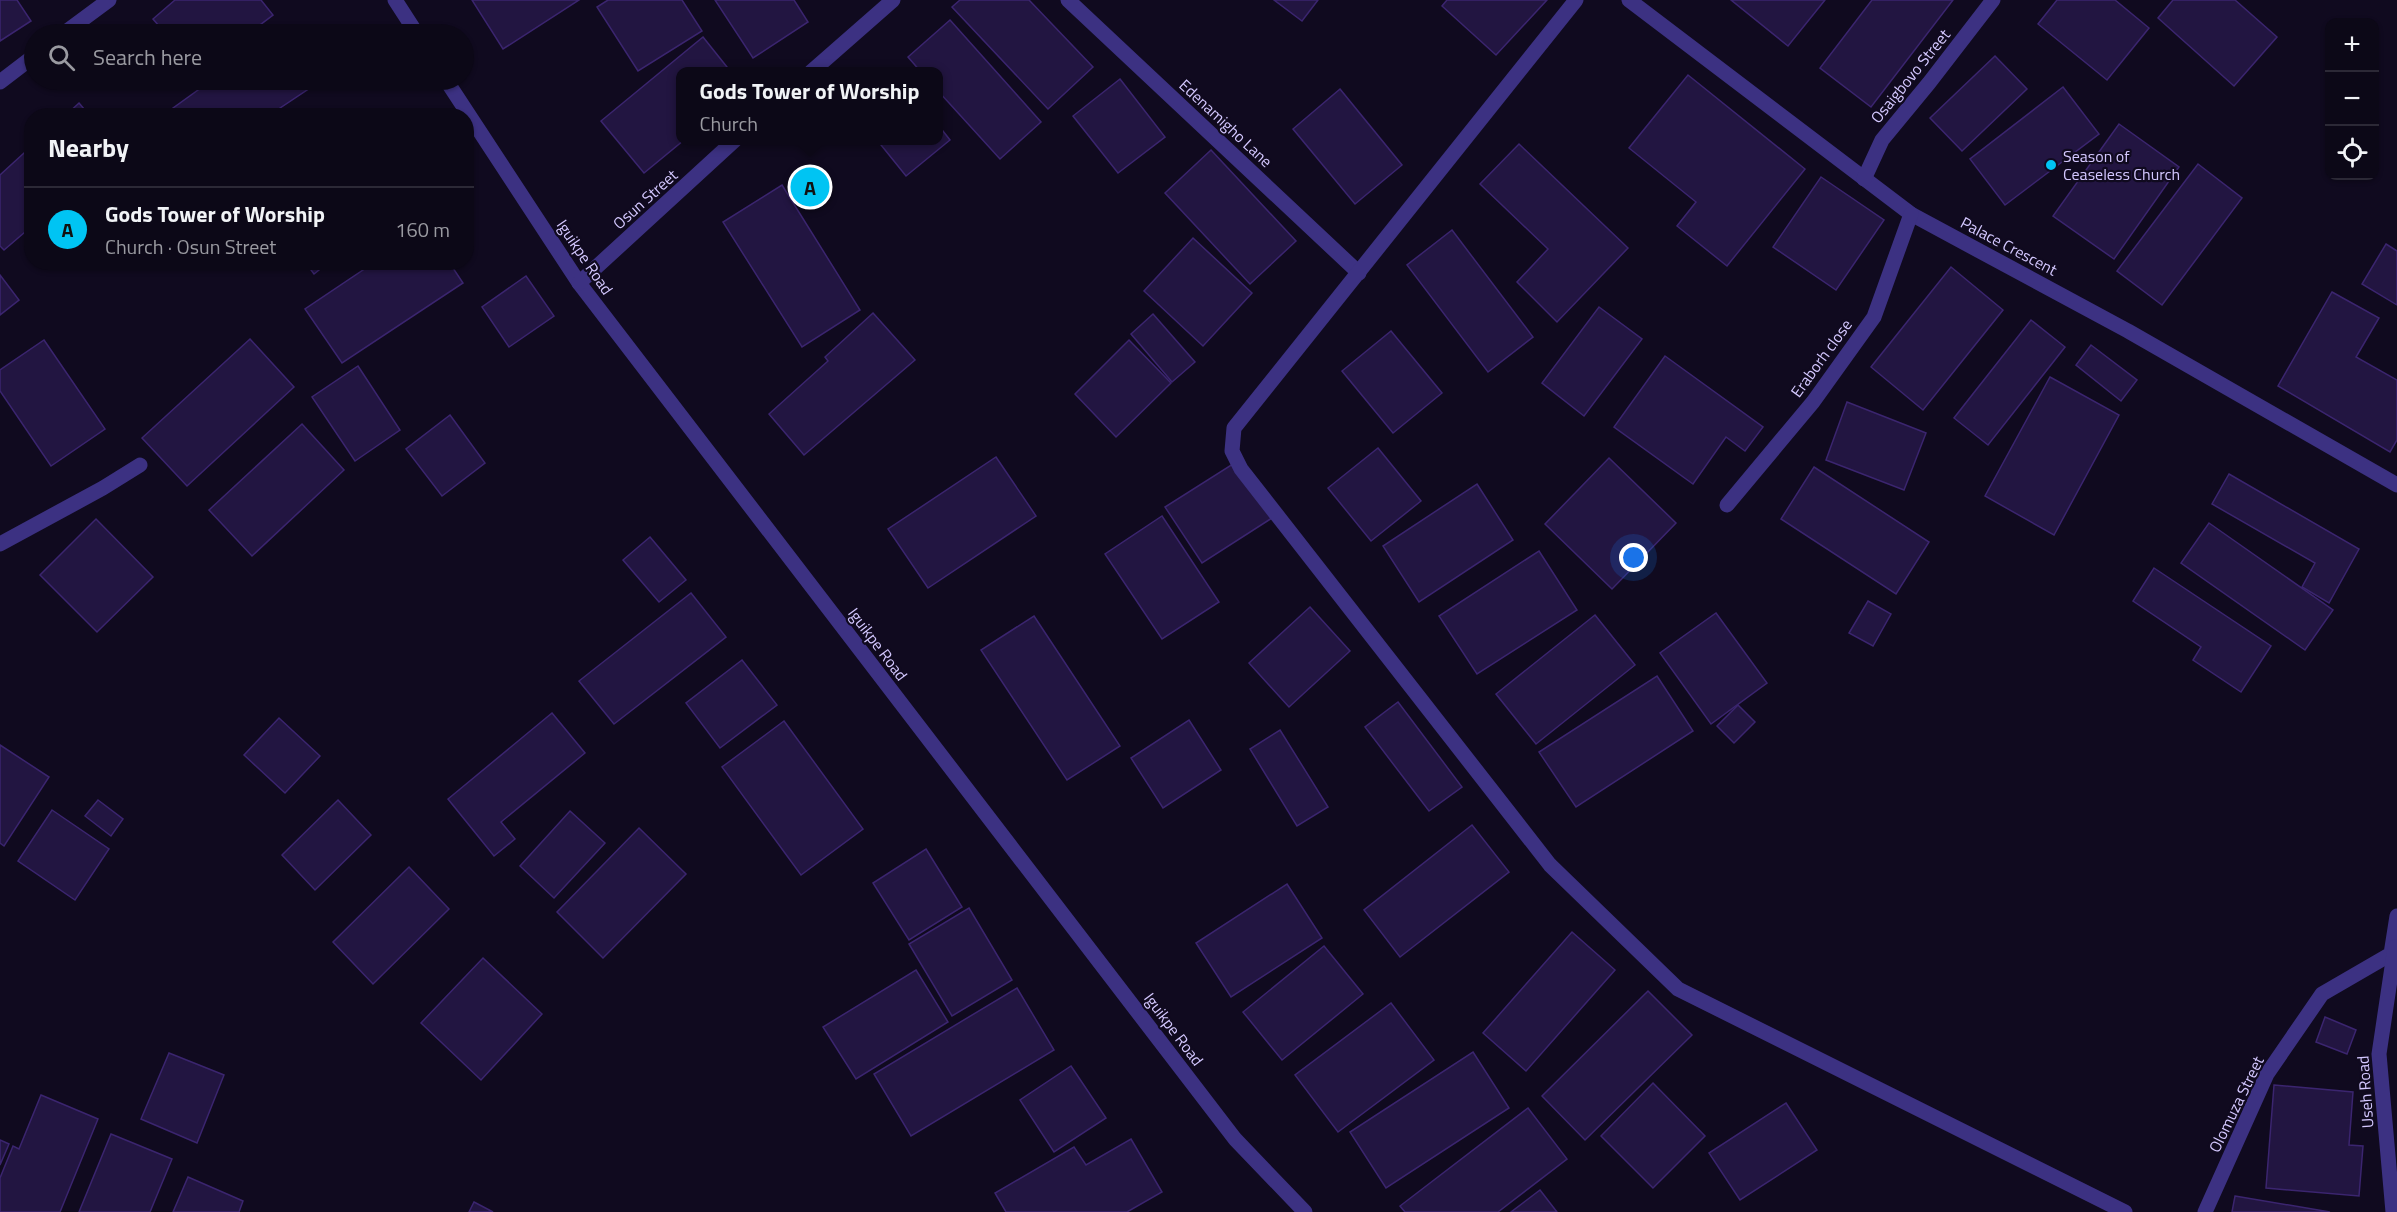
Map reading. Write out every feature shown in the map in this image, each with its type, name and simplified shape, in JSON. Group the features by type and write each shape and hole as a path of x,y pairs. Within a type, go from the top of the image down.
{"street":[{"path":"77,24 109,0"},
{"path":"395,0 411,24"},
{"path":"817,67 893,0"},
{"name":"Edenamigho Lane","path":"1068,0 1359,273"},
{"path":"1575,0 1234,428 1232,451 1241,469 1550,865 1678,989 2125,1212"},
{"name":"Palace Crescent","path":"1629,0 1911,214 2128,331 2397,485"},
{"name":"Osaigbovo Street","path":"1864,179 1882,140 1993,0"},
{"path":"0,82 24,64"},
{"name":"Iguikpe Road","path":"453,90 464,108"},
{"name":"Iguikpe Road","path":"474,123 579,283 1235,1139 1305,1212"},
{"name":"Osun Street","path":"579,283 731,145"},
{"name":"Eraborh close","path":"1727,505 1813,402 1874,317 1911,214"},
{"path":"0,544 104,488 140,465"},
{"name":"Olomuza Street","path":"2205,1212 2267,1074 2322,994 2391,954 2397,916"},
{"name":"Useh Road","path":"2393,1212 2379,1054 2397,934"}],"building":[{"path":"0,0 17,0 31,21 0,41"},
{"path":"175,0 261,0 273,15 261,24 157,24 153,19"},
{"path":"472,0 579,0 503,49"},
{"path":"608,0 682,0 702,31 638,71 597,7"},
{"path":"715,0 794,0 808,22 753,58"},
{"path":"960,0 1029,0 1093,67 1048,109 952,7"},
{"path":"1274,0 1318,0 1302,21"},
{"path":"1447,0 1547,0 1496,55 1442,6"},
{"path":"1731,0 1825,0 1788,46"},
{"path":"1872,0 1953,0 1871,107 1820,68"},
{"path":"2057,0 2115,0 2149,28 2107,80 2038,24"},
{"path":"2173,0 2235,0 2277,37 2234,86 2158,18"},
{"path":"950,20 1041,122 1000,159 943,96 943,67 917,67 908,57"},
{"path":"703,37 727,67 676,67 676,145 678,145 644,173 601,121"},
{"path":"1995,56 2027,89 1962,151 1930,118"},
{"path":"1688,75 1805,169 1727,266 1677,226 1696,202 1629,148"},
{"path":"1120,79 1165,137 1118,173 1073,116"},
{"path":"2063,87 2099,134 2005,205 1970,159"},
{"path":"1340,89 1402,165 1355,204 1293,129"},
{"path":"198,90 307,90 280,108 173,108"},
{"path":"79,103 83,108 74,108"},
{"path":"2119,124 2179,167 2114,259 2053,216"},
{"path":"943,131 950,140 906,176 881,145 943,145"},
{"path":"1519,144 1628,248 1557,322 1517,282 1548,249 1480,184"},
{"path":"1211,150 1296,241 1250,284 1165,193"},
{"path":"24,153 24,233 4,250 0,246 0,175"},
{"path":"2198,164 2242,198 2162,305 2117,271"},
{"path":"1821,177 1884,220 1836,290 1773,247"},
{"path":"782,185 860,310 802,347 723,222"},
{"path":"1452,230 1533,337 1488,372 1407,265"},
{"path":"1193,238 1252,293 1203,346 1144,291"},
{"path":"2386,244 2397,251 2397,305 2362,284"},
{"path":"1951,267 2003,310 1923,410 1871,367"},
{"path":"363,270 454,270 463,283 342,363 305,309"},
{"path":"0,275 19,300 0,315"},
{"path":"526,276 554,316 509,347 482,307"},
{"path":"2332,292 2379,318 2356,357 2397,380 2397,440 2390,452 2278,386"},
{"path":"1599,307 1642,339 1584,416 1542,383"},
{"path":"873,313 915,360 804,455 769,414 828,361 825,357"},
{"path":"1153,314 1195,362 1172,382 1131,334"},
{"path":"2031,320 2065,347 1988,445 1954,418"},
{"path":"1391,331 1442,393 1393,433 1342,371"},
{"path":"250,339 294,387 187,486 142,438"},
{"path":"44,340 105,429 51,466 0,391 0,370"},
{"path":"1129,340 1171,383 1116,437 1075,394"},
{"path":"2091,345 2137,380 2121,401 2076,365"},
{"path":"1665,356 1763,427 1745,451 1726,437 1693,484 1614,427"},
{"path":"358,366 400,430 355,461 312,397"},
{"path":"2050,377 2119,415 2054,535 1985,496"},
{"path":"1847,402 1926,433 1904,490 1826,460"},
{"path":"450,415 485,463 442,496 406,449"},
{"path":"302,424 344,470 252,556 209,510"},
{"path":"1378,448 1421,501 1371,541 1328,488"},
{"path":"996,457 1036,516 928,588 888,529"},
{"path":"1609,458 1676,523 1612,589 1545,524"},
{"path":"1236,462 1272,518 1202,563 1165,507"},
{"path":"1814,467 1929,542 1896,594 1781,519"},
{"path":"2229,474 2359,549 2329,603 2302,587 2315,563 2212,504"},
{"path":"1477,484 1513,540 1419,602 1383,546"},
{"path":"1162,516 1219,602 1162,639 1105,554"},
{"path":"96,519 153,577 97,632 40,575"},
{"path":"2209,523 2333,610 2305,650 2181,563"},
{"path":"650,537 686,580 659,602 623,560"},
{"path":"1539,551 1577,610 1477,674 1439,616"},
{"path":"2154,568 2271,646 2241,692 2193,660 2201,647 2133,601"},
{"path":"691,593 726,637 614,724 579,681"},
{"path":"1868,601 1891,614 1873,646 1849,633"},
{"path":"1310,607 1350,651 1289,707 1249,663"},
{"path":"1716,613 1767,683 1711,724 1660,653"},
{"path":"1595,615 1635,665 1536,744 1496,694"},
{"path":"1034,616 1120,746 1067,780 981,650"},
{"path":"742,660 777,705 720,748 686,703"},
{"path":"1657,676 1693,731 1576,807 1539,752"},
{"path":"1398,702 1462,787 1429,811 1365,727"},
{"path":"1738,705 1755,722 1734,743 1717,726"},
{"path":"552,713 585,753 501,822 515,839 494,856 448,799"},
{"path":"279,718 320,756 285,793 244,755"},
{"path":"1189,720 1221,770 1163,808 1131,758"},
{"path":"784,721 863,829 801,875 722,767"},
{"path":"1280,730 1328,807 1297,826 1250,749"},
{"path":"0,745 49,777 4,846 0,843"},
{"path":"98,800 123,819 111,836 85,816"},
{"path":"338,800 371,835 315,890 282,855"},
{"path":"52,810 109,849 75,900 18,861"},
{"path":"570,811 605,843 554,898 520,866"},
{"path":"1472,825 1509,872 1400,957 1364,910"},
{"path":"639,828 686,874 603,958 557,912"},
{"path":"926,849 962,907 909,940 873,883"},
{"path":"409,867 449,909 373,984 333,942"},
{"path":"1287,884 1322,938 1231,997 1196,943"},
{"path":"969,908 1012,980 952,1016 909,944"},
{"path":"1572,932 1615,970 1526,1071 1483,1033"},
{"path":"1324,946 1363,994 1282,1060 1243,1012"},
{"path":"483,958 542,1014 481,1080 421,1023"},
{"path":"916,970 948,1022 856,1079 823,1027"},
{"path":"1017,988 1054,1050 911,1136 874,1074"},
{"path":"1648,991 1692,1035 1585,1140 1542,1096"},
{"path":"1391,1003 1434,1060 1338,1132 1295,1075"},
{"path":"2325,1017 2356,1030 2347,1054 2316,1042"},
{"path":"1473,1052 1509,1108 1386,1188 1350,1132"},
{"path":"169,1053 224,1075 197,1143 141,1119"},
{"path":"1071,1066 1106,1118 1054,1152 1020,1100"},
{"path":"1653,1083 1705,1136 1653,1188 1601,1136"},
{"path":"2274,1085 2353,1092 2349,1145 2363,1146 2359,1196 2266,1188"},
{"path":"41,1095 98,1119 60,1212 0,1212 0,1178 13,1146 19,1149"},
{"path":"1786,1103 1817,1150 1740,1200 1709,1153"},
{"path":"1528,1108 1567,1159 1498,1212 1405,1212 1400,1206"},
{"path":"111,1134 172,1159 150,1212 79,1212"},
{"path":"1131,1139 1162,1192 1127,1212 1006,1212 995,1193 1074,1147 1086,1165"},
{"path":"0,1140 9,1144 0,1165"},
{"path":"188,1177 243,1201 239,1212 173,1212"},
{"path":"1540,1190 1557,1212 1511,1212"},
{"path":"2235,1196 2330,1212 2232,1212"},
{"path":"474,1202 493,1212 469,1212"}],"place":[{"name":"Season of Ceaseless Church","path":"2051,165"},
{"name":"Gods Tower of Worship","path":"810,187"}]}
